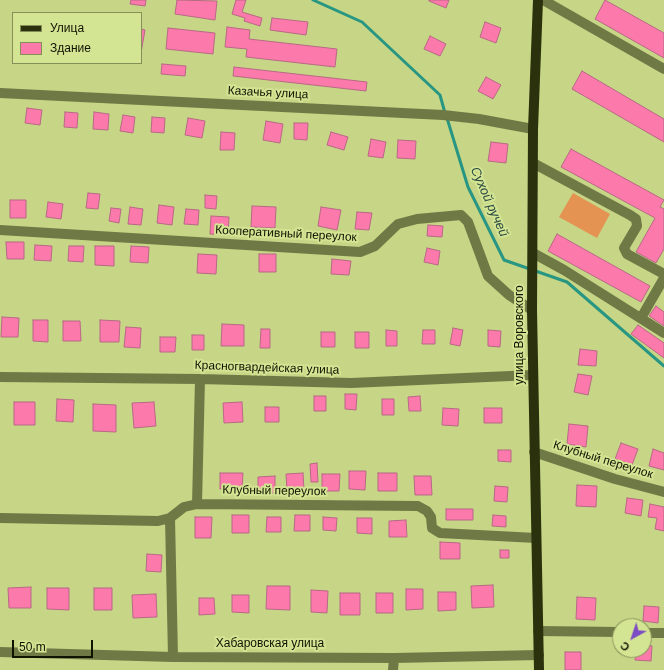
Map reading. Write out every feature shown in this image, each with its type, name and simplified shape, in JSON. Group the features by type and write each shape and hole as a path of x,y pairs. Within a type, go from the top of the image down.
{"main road":[{"name":"улица Воровского","path":"538,0 533,129 532,310 539,670"}],"street":[{"path":"543,0 664,69"},
{"name":"Казачья улица","path":"0,93 443,115 479,119 533,129"},
{"path":"533,163 636,219 637,226 624,248 627,254 664,274"},
{"name":"Кооперативный переулок","path":"0,230 360,252 374,246 398,224 417,219 461,215 468,222 488,276 509,294 532,310"},
{"path":"532,253 564,270 664,333"},
{"path":"641,318 664,278"},
{"name":"Красногвардейская улица","path":"0,377 200,379 351,383 533,375"},
{"path":"197,504 200,379"},
{"name":"Клубный переулок","path":"534,452 614,479 664,492"},
{"name":"Клубный переулок","path":"0,518 158,521 170,518 184,507 197,504 418,506 427,511 431,517 432,528 440,533 536,538"},
{"path":"170,518 173,656"},
{"path":"538,631 612,632"},
{"path":"652,633 664,633"},
{"name":"Хабаровская улица","path":"0,652 173,656 394,658 539,656"},
{"path":"393,670 394,658"}],"shaded area":[{"path":"573,193 610,214 597,238 559,217"}],"building":[{"path":"131,0 146,0 145,6 130,4"},
{"path":"177,0 217,1 215,20 175,14"},
{"path":"236,0 246,0 242,12 262,18 260,26 244,21 245,18 232,14"},
{"path":"429,0 449,0 446,8"},
{"path":"605,0 664,33 664,58 595,19"},
{"path":"272,18 308,22 306,35 270,30"},
{"path":"485,22 501,28 496,43 480,37"},
{"path":"227,27 250,30 249,39 337,49 335,67 246,57 247,49 225,47"},
{"path":"168,28 215,33 213,54 166,49"},
{"path":"142,29 145,30 142,47"},
{"path":"430,36 446,44 440,56 424,49"},
{"path":"162,64 186,66 185,76 161,74"},
{"path":"234,67 367,82 366,91 233,76"},
{"path":"582,71 664,119 664,142 572,89"},
{"path":"486,77 501,85 493,99 478,91"},
{"path":"27,108 42,110 40,125 25,123"},
{"path":"65,112 78,113 77,128 64,127"},
{"path":"94,112 109,114 108,130 93,129"},
{"path":"123,115 135,117 133,133 120,131"},
{"path":"152,117 165,118 164,133 151,132"},
{"path":"188,118 205,121 202,138 185,135"},
{"path":"266,121 283,124 280,143 263,140"},
{"path":"294,123 308,123 307,140 294,139"},
{"path":"221,132 235,133 234,150 220,150"},
{"path":"331,132 348,137 344,150 327,145"},
{"path":"371,139 386,142 383,158 368,156"},
{"path":"398,140 416,141 415,159 397,158"},
{"path":"491,142 508,144 506,163 488,161"},
{"path":"571,149 664,200 660,207 664,209 664,249 656,263 636,252 655,218 561,167"},
{"path":"88,193 100,194 98,209 86,208"},
{"path":"205,195 217,196 216,209 205,208"},
{"path":"10,200 26,200 26,218 10,218"},
{"path":"48,202 63,204 61,219 46,217"},
{"path":"159,205 174,207 172,225 157,223"},
{"path":"252,206 276,207 275,228 251,227"},
{"path":"130,207 143,209 141,225 128,224"},
{"path":"321,207 341,210 337,230 318,226"},
{"path":"111,208 121,209 119,223 109,221"},
{"path":"186,209 199,210 198,225 184,224"},
{"path":"357,212 372,213 369,230 355,229"},
{"path":"211,216 229,217 228,235 210,234"},
{"path":"428,225 443,226 442,237 427,236"},
{"path":"557,234 650,286 641,302 548,251"},
{"path":"6,242 24,242 24,259 7,259"},
{"path":"35,245 52,246 51,261 34,260"},
{"path":"69,246 84,246 83,262 68,261"},
{"path":"95,246 114,246 114,266 95,265"},
{"path":"131,246 149,247 148,263 130,262"},
{"path":"427,248 440,251 438,265 424,262"},
{"path":"198,254 217,255 216,274 197,273"},
{"path":"259,254 276,254 276,272 259,272"},
{"path":"332,259 351,261 349,275 331,274"},
{"path":"656,306 664,312 664,326 649,316"},
{"path":"2,317 19,318 18,337 1,337"},
{"path":"33,320 48,320 48,342 33,341"},
{"path":"100,320 120,321 119,342 100,342"},
{"path":"63,321 80,321 81,341 63,341"},
{"path":"222,324 244,325 244,346 221,346"},
{"path":"638,325 664,343 664,358 631,334"},
{"path":"126,327 141,328 140,348 124,347"},
{"path":"453,328 463,330 460,346 450,344"},
{"path":"261,329 270,329 270,348 260,348"},
{"path":"386,330 397,331 397,346 386,346"},
{"path":"423,330 435,330 435,344 422,344"},
{"path":"488,330 501,331 500,347 488,346"},
{"path":"321,332 335,332 335,347 321,347"},
{"path":"355,332 369,332 369,348 355,348"},
{"path":"192,335 204,335 204,350 192,350"},
{"path":"160,337 176,337 175,352 160,352"},
{"path":"580,349 597,351 596,366 578,365"},
{"path":"578,374 592,376 588,395 574,392"},
{"path":"345,394 357,394 356,410 345,409"},
{"path":"314,396 326,396 326,411 314,411"},
{"path":"420,396 421,411 409,411 408,397"},
{"path":"57,399 74,400 73,422 56,421"},
{"path":"382,399 394,399 394,415 382,415"},
{"path":"14,402 35,402 35,425 14,425"},
{"path":"154,402 156,426 134,428 132,403"},
{"path":"242,402 243,422 224,423 223,403"},
{"path":"93,404 116,405 116,432 93,431"},
{"path":"265,407 279,407 279,422 265,422"},
{"path":"443,408 459,409 458,426 442,425"},
{"path":"484,408 502,408 502,423 484,423"},
{"path":"569,424 588,426 586,447 567,444"},
{"path":"621,443 638,449 632,465 615,459"},
{"path":"653,449 664,453 664,470 649,466"},
{"path":"498,450 511,450 511,462 498,461"},
{"path":"317,463 318,482 311,482 310,464"},
{"path":"349,471 366,471 365,490 349,489"},
{"path":"220,473 243,473 242,489 220,489"},
{"path":"303,473 304,490 287,491 286,474"},
{"path":"378,473 397,473 397,491 378,491"},
{"path":"322,474 340,474 339,491 322,491"},
{"path":"275,476 275,493 258,494 258,477"},
{"path":"414,476 431,476 432,495 415,495"},
{"path":"577,485 597,486 596,507 576,506"},
{"path":"495,486 508,487 507,502 494,501"},
{"path":"627,498 643,500 641,516 625,513"},
{"path":"650,504 664,507 664,531 655,529 657,518 648,517"},
{"path":"446,509 473,509 473,520 446,520"},
{"path":"232,515 249,515 249,533 232,533"},
{"path":"295,515 310,515 310,531 294,531"},
{"path":"493,515 506,516 506,527 492,526"},
{"path":"195,517 212,517 211,538 195,538"},
{"path":"267,517 281,517 281,532 266,532"},
{"path":"323,517 337,518 336,531 323,530"},
{"path":"357,518 372,518 372,534 357,533"},
{"path":"406,520 407,537 389,537 389,521"},
{"path":"440,542 460,543 460,559 440,559"},
{"path":"500,550 509,550 509,558 500,558"},
{"path":"147,554 162,555 161,572 146,571"},
{"path":"493,585 494,607 472,608 471,586"},
{"path":"267,586 290,586 290,610 266,609"},
{"path":"31,587 31,608 9,608 8,588"},
{"path":"47,588 69,588 69,610 47,609"},
{"path":"94,588 112,588 112,610 94,610"},
{"path":"406,589 423,589 423,609 406,610"},
{"path":"311,590 328,591 327,613 311,612"},
{"path":"438,592 456,592 456,610 438,611"},
{"path":"340,593 360,593 360,615 340,615"},
{"path":"376,593 393,593 393,613 376,613"},
{"path":"156,594 157,617 133,618 132,595"},
{"path":"232,595 249,595 249,613 232,612"},
{"path":"577,597 596,598 595,620 576,619"},
{"path":"199,598 214,598 215,614 199,615"},
{"path":"644,606 659,607 658,623 652,622 652,618 643,618"},
{"path":"565,652 581,652 581,670 565,670"},
{"path":"635,658 651,658 651,661 635,660"}],"waterway":[{"name":"Сухой ручей","path":"313,0 362,22 440,95 445,113"},
{"name":"Сухой ручей","path":"447,118 468,187 504,260 567,282 664,366"}]}
